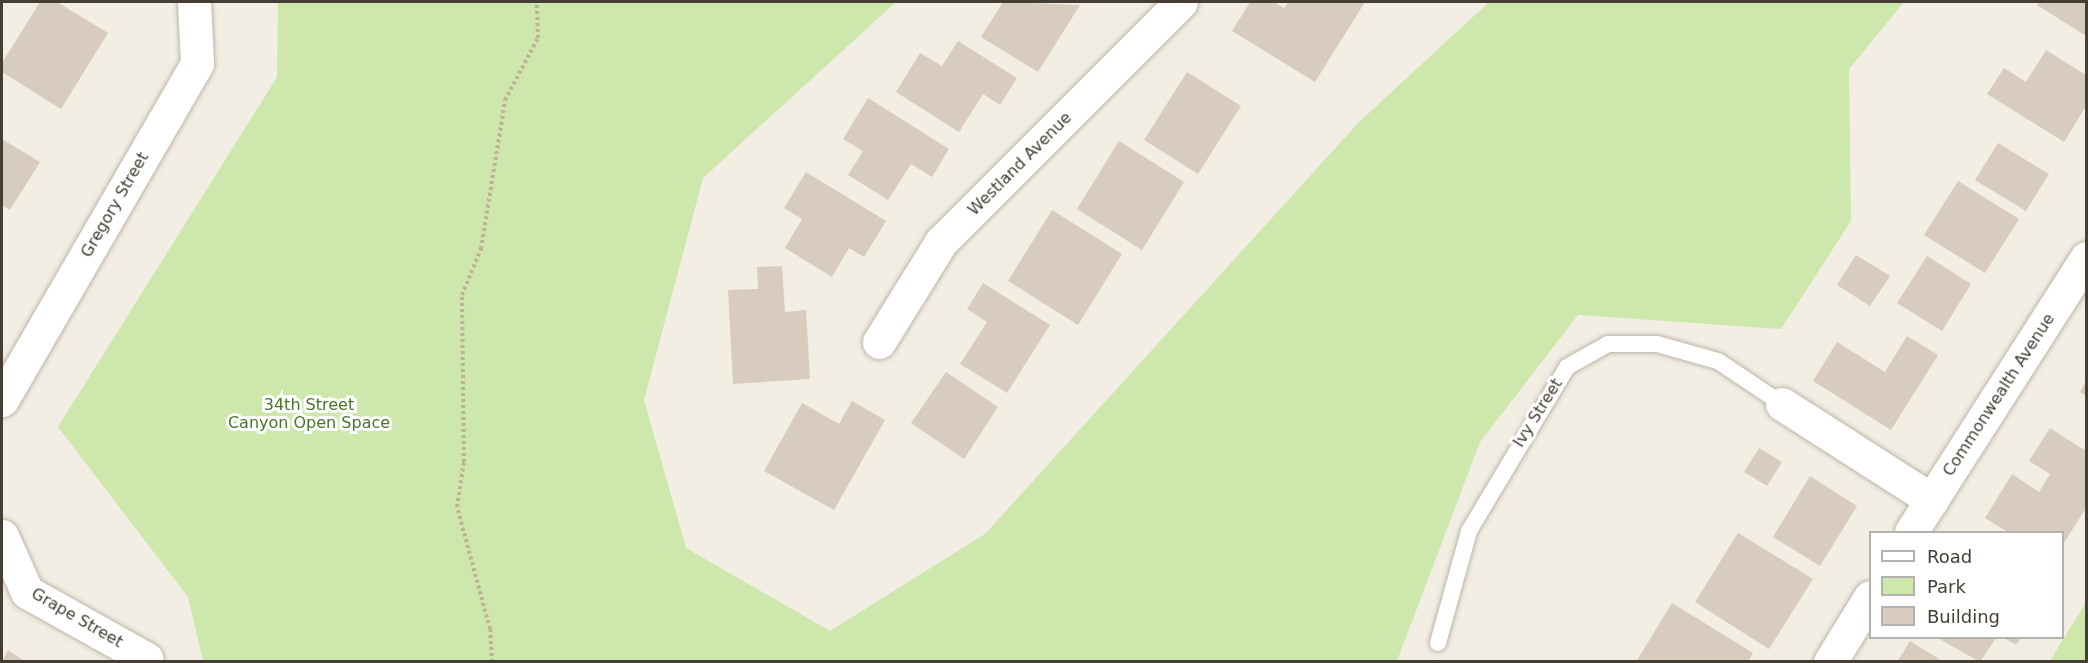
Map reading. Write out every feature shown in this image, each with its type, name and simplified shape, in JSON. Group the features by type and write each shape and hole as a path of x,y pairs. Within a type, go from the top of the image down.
{"street":[{"name":"Gregory Street","path":"2,400 197,63 194,2"},
{"name":"Westland Avenue","path":"879,342 941,242 1181,2"},
{"name":"Commonwealth Avenue","path":"1912,531 2086,258"},
{"name":"Ivy Street","path":"1782,404 1932,500"},
{"name":"Grape Street","path":"2,536 27,592 147,659"},
{"path":"1830,662 1869,599"}],"lane":[{"name":"Ivy Street","path":"1438,643 1469,531 1567,367 1608,344 1657,344 1718,361 1782,404"}],"path":[{"path":"492,662 490,629 458,507 464,462 462,295 481,249 505,100 538,38 537,2"}],"green space":[{"name":"34th Street Canyon Open Space","path":"278,2 896,2 703,178 644,400 686,548 830,631 985,534 1359,122 1489,2 1904,2 1849,69 1851,221 1781,329 1578,315 1480,442 1397,661 203,661 188,597 58,427 277,77"},
{"path":"2086,602 2086,661 2050,661"}],"building":[{"path":"40,2 57,2 108,33 61,109 2,72 2,63"},
{"path":"1003,2 1080,5 1038,72 981,37"},
{"path":"1250,2 1274,2 1284,8 1288,2 1365,2 1315,82 1232,31"},
{"path":"2039,2 2086,2 2086,36 2037,5"},
{"path":"958,41 1017,78 1000,105 983,94 959,132 896,92 920,53 942,66"},
{"path":"2046,50 2086,75 2086,106 2064,142 1987,94 2004,68 2026,82"},
{"path":"1187,72 1241,106 1198,174 1144,140"},
{"path":"868,98 949,149 932,177 911,164 888,200 848,175 863,151 843,139"},
{"path":"2,139 40,162 10,210 2,205"},
{"path":"1119,141 1184,182 1142,250 1077,209"},
{"path":"1998,143 2049,174 2026,211 1975,180"},
{"path":"806,172 886,221 864,257 849,248 832,277 785,248 802,219 784,208"},
{"path":"1958,181 2019,219 1985,273 1924,235"},
{"path":"1052,210 1122,254 1078,325 1008,281"},
{"path":"1856,255 1890,276 1870,306 1837,285"},
{"path":"1927,256 1971,284 1942,331 1897,303"},
{"path":"782,266 785,312 806,310 810,379 733,384 728,290 758,289 757,267"},
{"path":"983,283 1050,325 1007,393 960,364 987,322 967,309"},
{"path":"1907,336 1938,355 1891,430 1813,381 1837,342 1885,372"},
{"path":"946,372 998,407 964,459 911,423"},
{"path":"2086,381 2086,396 2080,392"},
{"path":"852,401 885,420 834,510 764,471 802,403 839,424"},
{"path":"2050,428 2086,451 2086,508 2064,543 2064,531 2006,531 1985,518 2012,474 2039,492 2050,474 2029,461"},
{"path":"1759,448 1782,462 1767,486 1744,472"},
{"path":"1810,476 1857,506 1820,566 1773,537"},
{"path":"1738,533 1813,579 1769,649 1695,602"},
{"path":"1672,603 1753,653 1748,662 1636,662"},
{"path":"1940,639 1995,639 1980,662"},
{"path":"2006,639 2020,639 2016,645"},
{"path":"1910,641 1944,662 1897,662"},
{"path":"8,650 26,662 2,662"}]}
